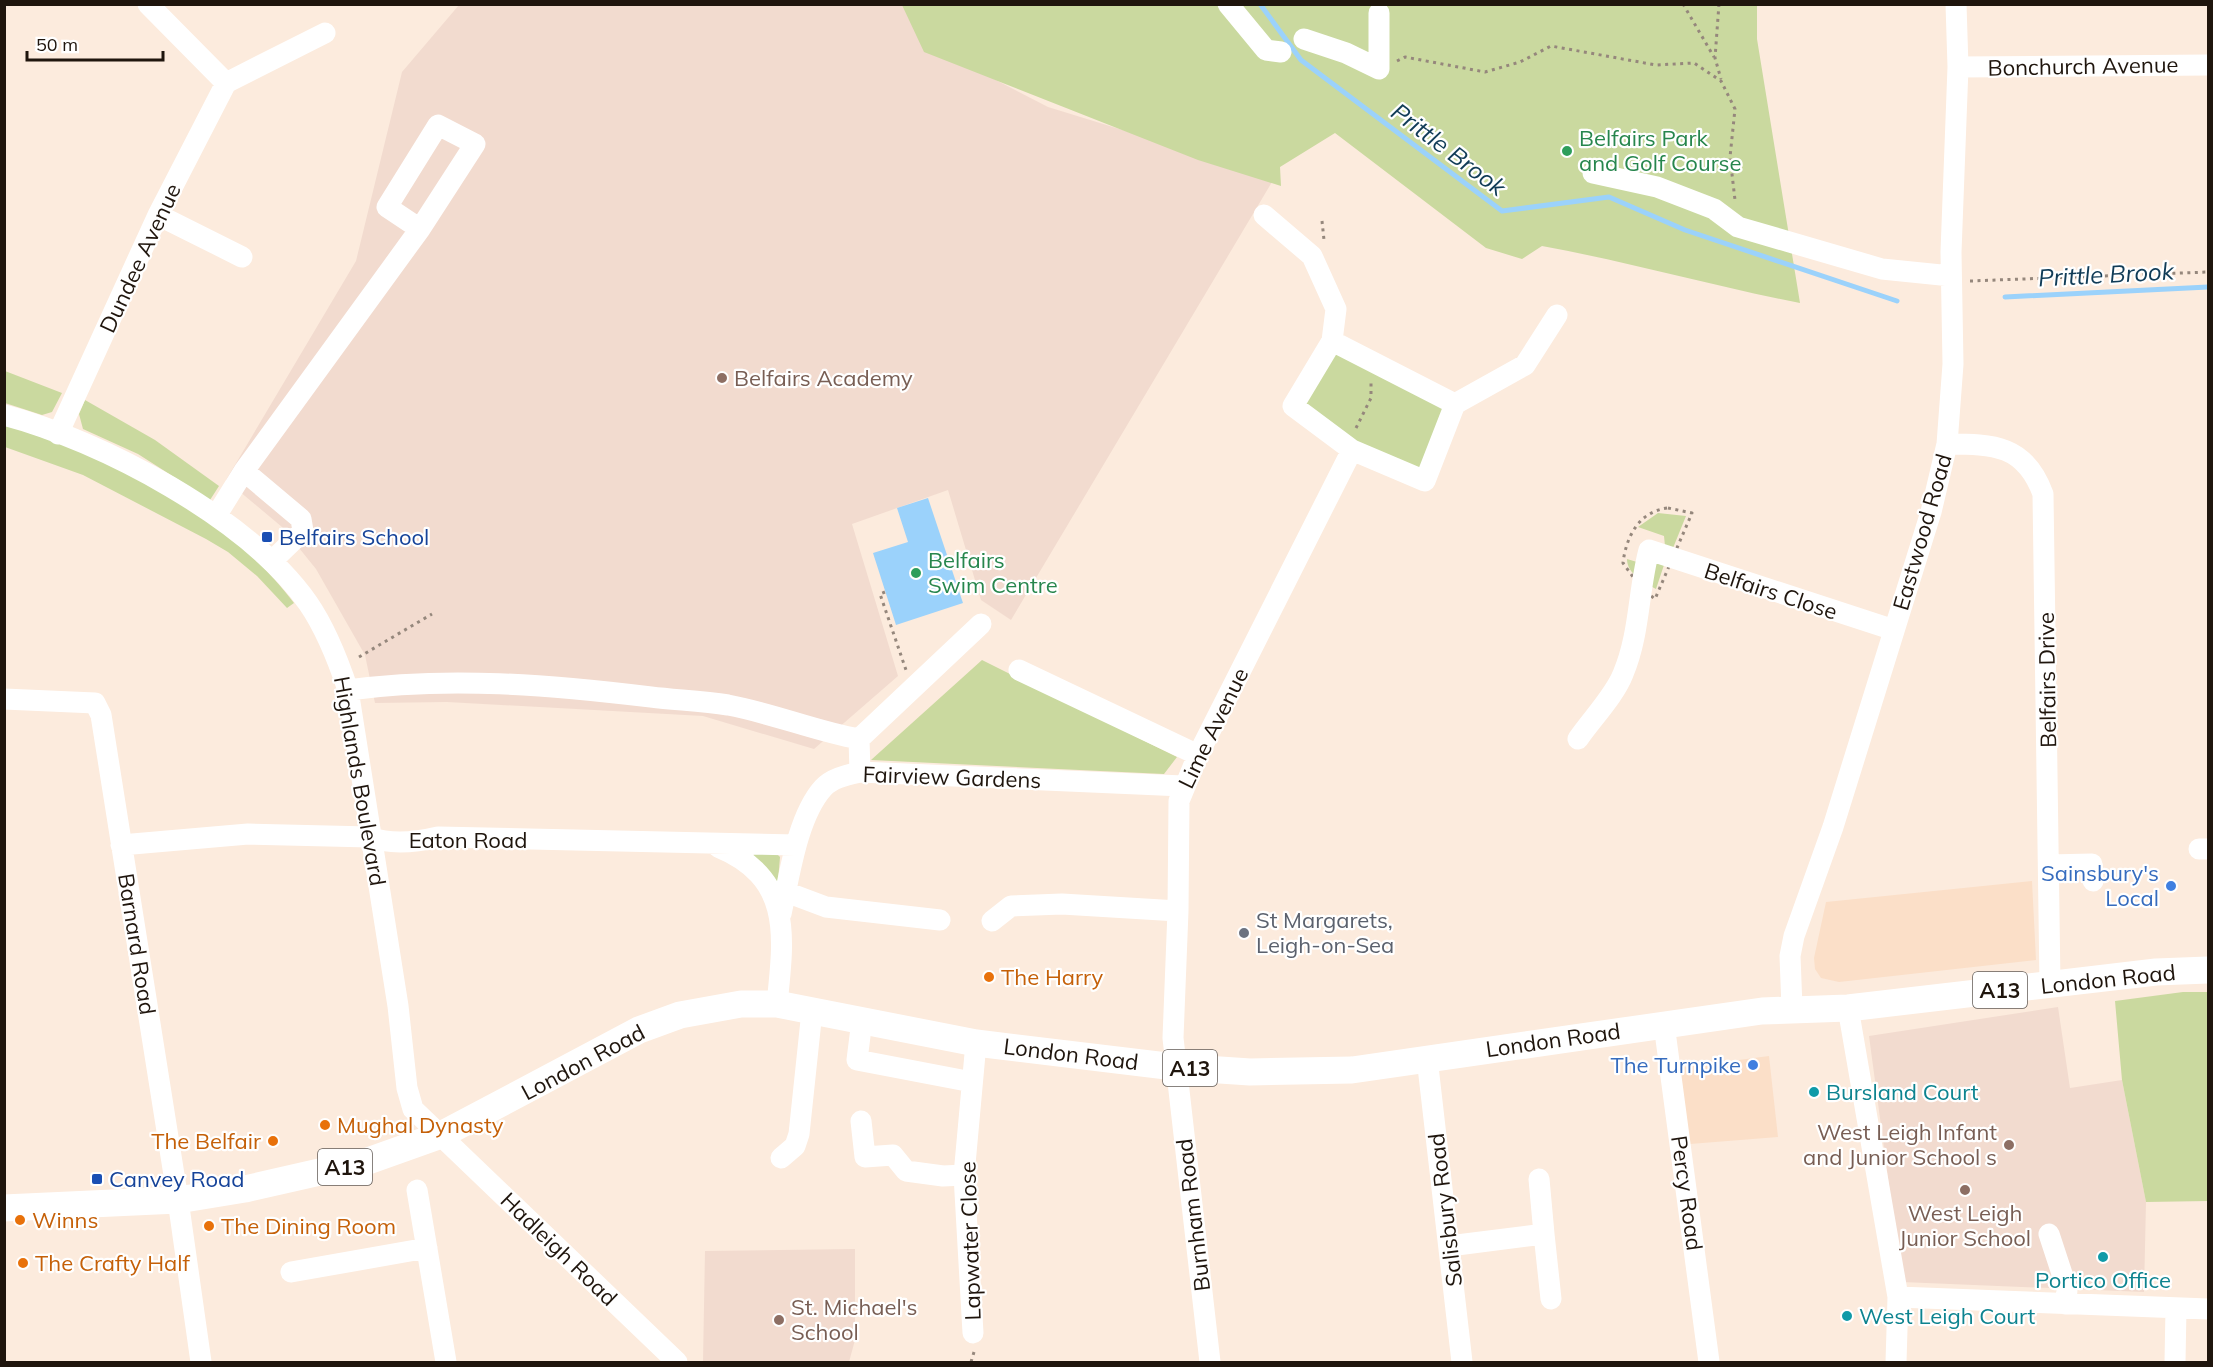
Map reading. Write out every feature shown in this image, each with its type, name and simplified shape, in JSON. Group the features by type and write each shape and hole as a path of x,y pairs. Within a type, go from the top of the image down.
{"main road":[{"name":"London Road","path":"4,1208 178,1200 245,1190 368,1161 441,1135 639,1030 710,1008 741,1004 777,1004 976,1043 1175,1068 1250,1072 1352,1070 1664,1024 1792,1008 1848,1008 2156,972 2208,969"}],"street":[{"path":"148,4 226,83 325,33"},
{"path":"1228,4 1266,50 1281,52"},
{"name":"Eastwood Road","path":"1792,1008 1790,956 1794,936 1833,827 1934,503 1947,444 1952,401 1959,274 1956,4"},
{"path":"1304,39 1346,53 1379,69 1379,13"},
{"name":"Bonchurch Avenue","path":"1958,67 2208,65"},
{"name":"Dundee Avenue","path":"58,434 158,215 226,83"},
{"path":"216,516 244,471 420,229 475,144 438,125 387,207 420,229"},
{"path":"1593,173 1657,187 1714,209 1738,227 1881,269 1959,274"},
{"path":"158,215 242,257"},
{"path":"1264,215 1311,256 1336,309 1332,341 1293,406 1348,448 1425,481 1455,404 1525,365 1557,315"},
{"path":"1332,341 1455,404"},
{"name":"Highlands Boulevard","path":"4,415 102,451 157,480 216,516 273,561 313,612 333,650 348,690 398,1006 407,1088 413,1109 441,1135"},
{"name":"Belfairs Drive","path":"1947,444 1987,445 2017,456 2037,479 2043,494 2050,984"},
{"name":"Lime Avenue","path":"1175,1068 1173,1038 1179,801 1183,786 1348,448"},
{"path":"244,471 301,519 303,531 273,561"},
{"name":"Belfairs Close","path":"1578,739 1623,676 1637,630 1643,573 1649,550 1894,630"},
{"path":"860,772 860,740 981,624"},
{"path":"1019,670 1198,755"},
{"path":"348,690 377,686 478,682 566,686 729,705 860,740"},
{"name":"Barnard Road","path":"4,699 96,703 101,715 178,1200 201,1362"},
{"name":"Fairview Gardens","path":"781,914 796,845 804,823 823,788 840,777 860,772 1183,786"},
{"name":"Eaton Road","path":"121,845 248,834 370,837 381,841 421,841 438,837 796,845"},
{"name":"Eaton Road","path":"710,844 741,857 770,887 781,914 782,952 777,1004"},
{"path":"2049,865 2092,864 2093,881"},
{"path":"786,892 826,907 940,920"},
{"path":"992,921 1011,906 1062,904 1178,911"},
{"path":"1848,1008 1899,1298 1896,1362"},
{"path":"781,1158 795,1146 799,1134 812,1011"},
{"path":"862,1020 857,1060 972,1082"},
{"name":"Percy Road","path":"1664,1024 1709,1362"},
{"name":"Lapwater Close","path":"973,1333 964,1175 976,1043"},
{"name":"Salisbury Road","path":"1427,1058 1462,1362"},
{"name":"Burnham Road","path":"1175,1068 1210,1362"},
{"path":"861,1121 865,1157 893,1155 906,1171 943,1176 964,1175"},
{"name":"Hadleigh Road","path":"441,1135 677,1362"},
{"path":"1539,1179 1551,1299"},
{"path":"417,1190 446,1362"},
{"path":"1449,1246 1544,1234"},
{"path":"2049,1234 2067,1289 2066,1304"},
{"path":"291,1272 427,1248"},
{"path":"1899,1298 2208,1309"},
{"path":"2175,1362 2176,1308"}],"path":[{"path":"1683,4 1715,58 1721,81 1735,109 1730,157 1738,227"},
{"path":"1715,58 1719,4"},
{"path":"1379,69 1406,57 1485,72 1520,62 1551,46 1656,64 1694,63 1721,81"},
{"path":"1959,274 1967,281 2208,272"},
{"path":"1348,448 1371,398 1371,361"},
{"path":"885,592 880,594 912,689"},
{"path":"359,657 432,614"}],"shaded area":[{"name":"Belfairs Academy","path":"459,5 910,5 942,52 1048,107 1275,177 1011,620 981,600 948,490 852,524 898,676 814,749 703,716 447,702 375,703 365,655 316,569 282,527 226,480 356,261 402,72"},
{"path":"2032,881 2036,960 1839,982 1821,978 1815,969 1814,958 1826,902"},
{"name":"West Leigh Infant and Junior School s","path":"2058,1007 2070,1088 2122,1080 2146,1202 2144,1292 1902,1282 1869,1036"},
{"path":"1769,1056 1778,1137 1690,1144 1678,1068"},
{"name":"St. Michael's School","path":"855,1249 855,1340 849,1362 703,1362 705,1251"}],"green space":[{"name":"Belfairs Park and Golf Course","path":"902,5 1757,5 1757,39 1800,303 1542,246 1522,259 1486,248 1335,133 1280,167 1281,186 1198,160 924,52"},
{"path":"1335,350 1450,407 1422,473 1355,445 1302,405"},
{"path":"5,371 62,393 52,412 42,415 5,403"},
{"path":"85,400 155,440 219,486 210,500 138,454 83,429 79,414"},
{"path":"5,422 85,454 163,492 234,541 266,570 294,603 287,608 257,576 228,552 206,539 83,475 5,447"},
{"path":"1658,513 1686,516 1673,548 1665,546 1664,536 1638,527"},
{"path":"1627,559 1647,565 1666,559 1656,589 1633,573"},
{"path":"982,660 1177,757 1164,774 871,760"},
{"path":"776,853 780,857 778,881 774,881 753,857 754,854"},
{"path":"2183,992 2208,992 2208,1201 2146,1202 2122,1080 2115,1001"}],"water":[{"name":"Belfairs Swim Centre","path":"928,498 963,603 896,625 873,553 908,542 897,508"}],"waterway":[{"name":"Prittle Brook","path":"1260,4 1301,60 1502,211 1609,197 1685,230 1897,301"},
{"name":"Prittle Brook","path":"2005,297 2208,287"}],"place":[{"name":"Belfairs Park and Golf Course","path":"1567,151"},
{"name":"Belfairs Academy","path":"722,378"},
{"name":"Belfairs School","path":"267,537"},
{"name":"Belfairs Swim Centre","path":"916,573"},
{"name":"Sainsbury's Local","path":"2171,886"},
{"name":"St Margarets, Leigh-on-Sea","path":"1244,933"},
{"name":"The Harry","path":"989,977"},
{"name":"The Turnpike","path":"1753,1065"},
{"name":"Bursland Court","path":"1814,1092"},
{"name":"Mughal Dynasty","path":"325,1125"},
{"name":"The Belfair","path":"273,1141"},
{"name":"West Leigh Infant and Junior School s","path":"2009,1145"},
{"name":"Canvey Road","path":"97,1179"},
{"name":"West Leigh Junior School","path":"1965,1190"},
{"name":"Winns","path":"20,1220"},
{"name":"The Dining Room","path":"209,1226"},
{"name":"Portico Office","path":"2103,1257"},
{"name":"The Crafty Half","path":"23,1263"},
{"name":"West Leigh Court","path":"1847,1316"},
{"name":"St. Michael's School","path":"779,1320"}]}
